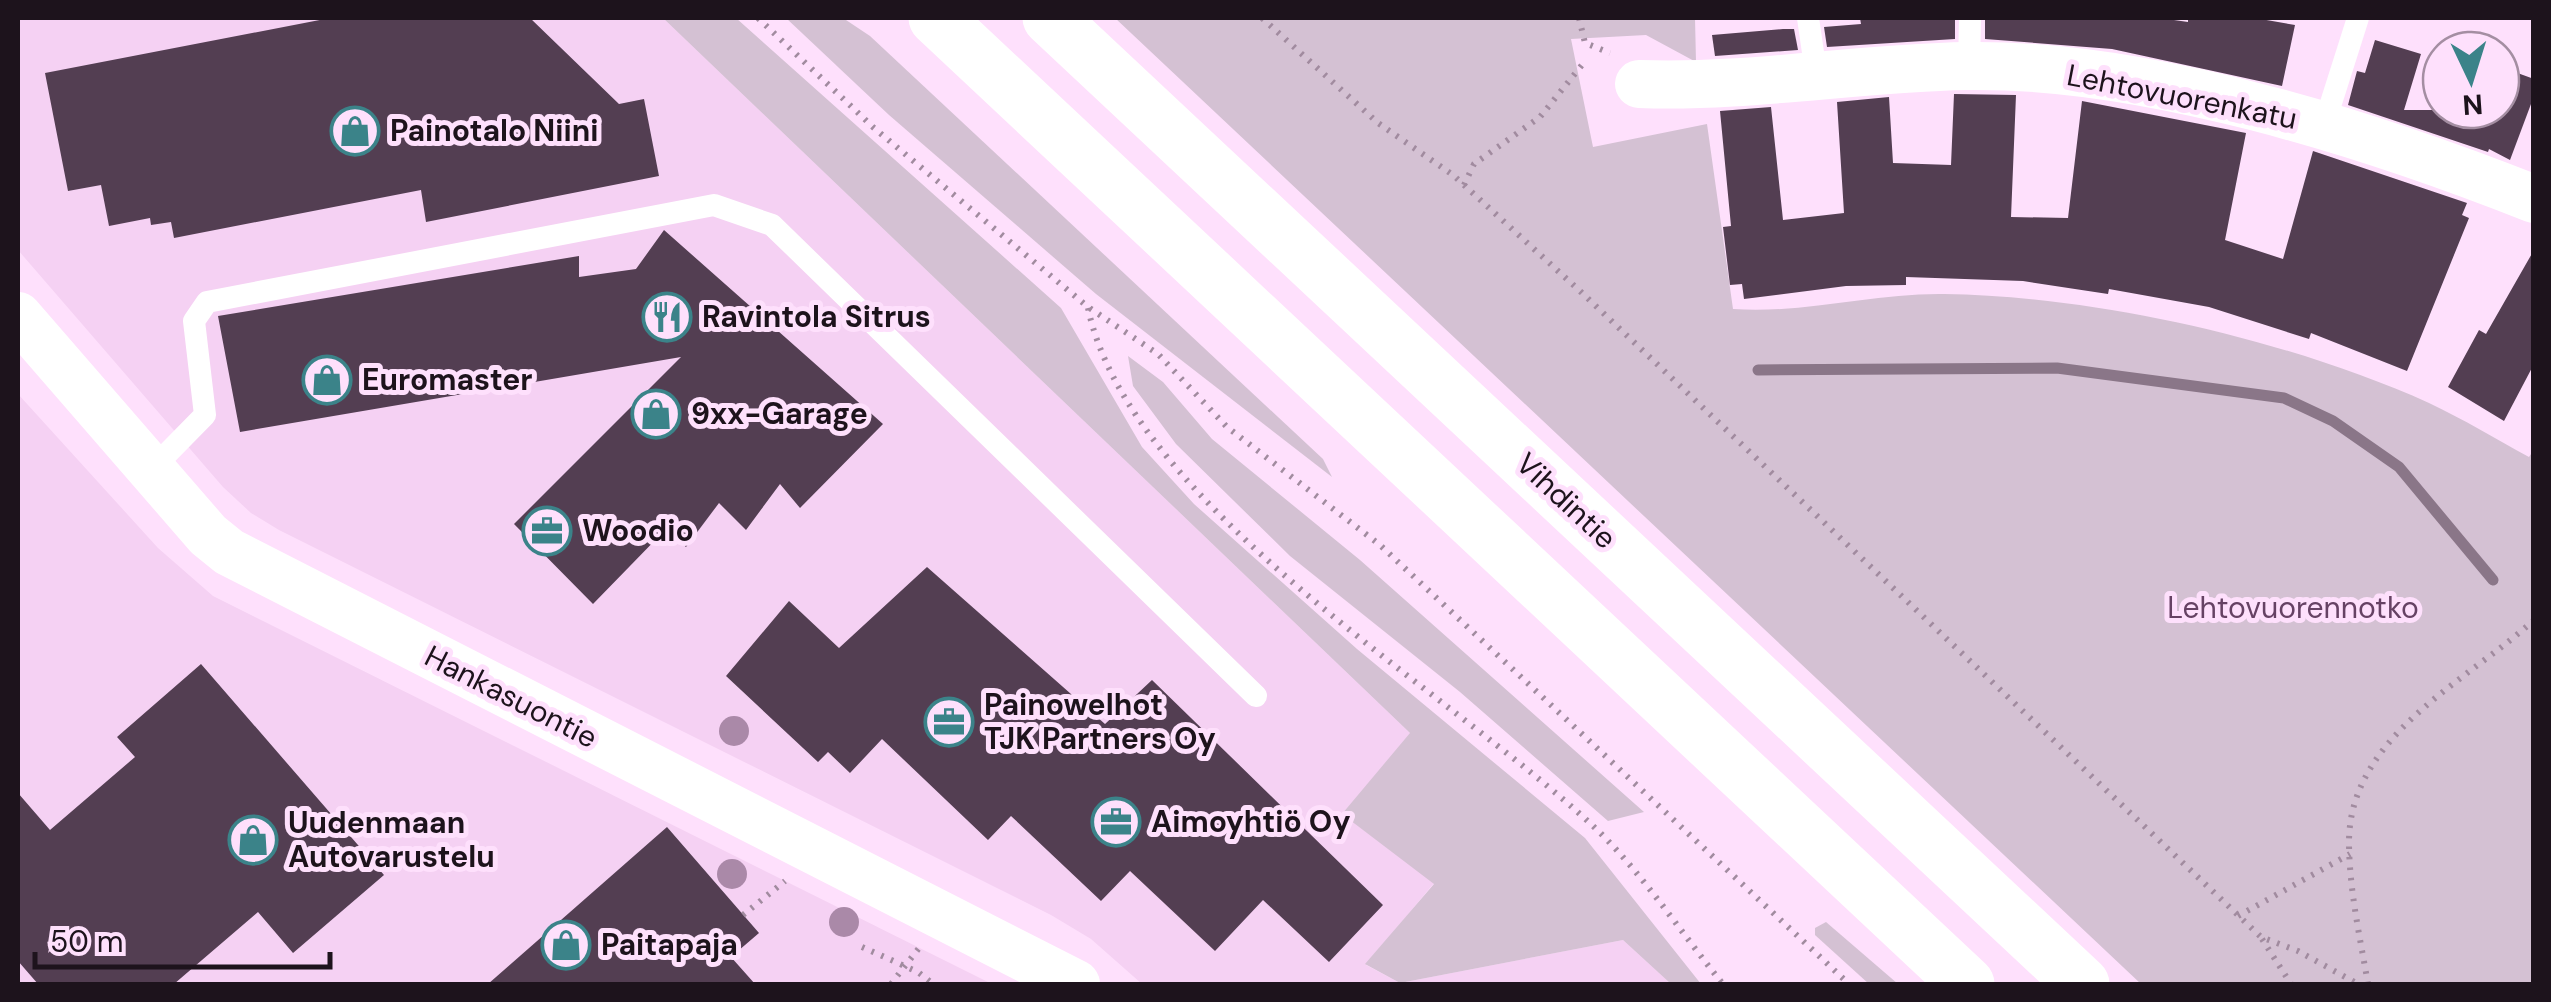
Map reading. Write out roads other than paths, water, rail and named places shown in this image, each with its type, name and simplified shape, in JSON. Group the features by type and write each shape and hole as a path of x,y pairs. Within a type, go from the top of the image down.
{"main road":[{"path":"936,18 1967,984"},
{"name":"Vihdintie","path":"1050,18 2082,984"}],"street":[{"name":"Lehtovuorenkatu","path":"1639,84 1710,86 1816,74 1969,66 2136,83 2324,125 2534,200"},
{"name":"Hankasuontie","path":"18,316 208,535 255,568 894,888 1076,984"}],"lane":[{"path":"1808,18 1816,74"},
{"path":"1969,66 1970,18"},
{"path":"2324,125 2358,18"},
{"path":"151,470 205,415 194,320 207,302 714,206 772,224 1256,696"}],"waterway":[{"path":"1758,370 2057,368 2284,398 2333,421 2399,467 2493,580"}],"place":[{"name":"Painotalo Niini","path":"355,131"},
{"name":"Ravintola Sitrus","path":"667,317"},
{"name":"Euromaster","path":"327,380"},
{"name":"9xx-Garage","path":"656,414"},
{"name":"Woodio","path":"547,531"},
{"name":"Painowelhot TJK Partners Oy","path":"949,722"},
{"name":"Aimoyhtiö Oy","path":"1116,822"},
{"name":"Uudenmaan Autovarustelu","path":"253,840"},
{"name":"Paitapaja","path":"566,945"}],"park label":[{"name":"Lehtovuorennotko","path":"2293,608"}]}
